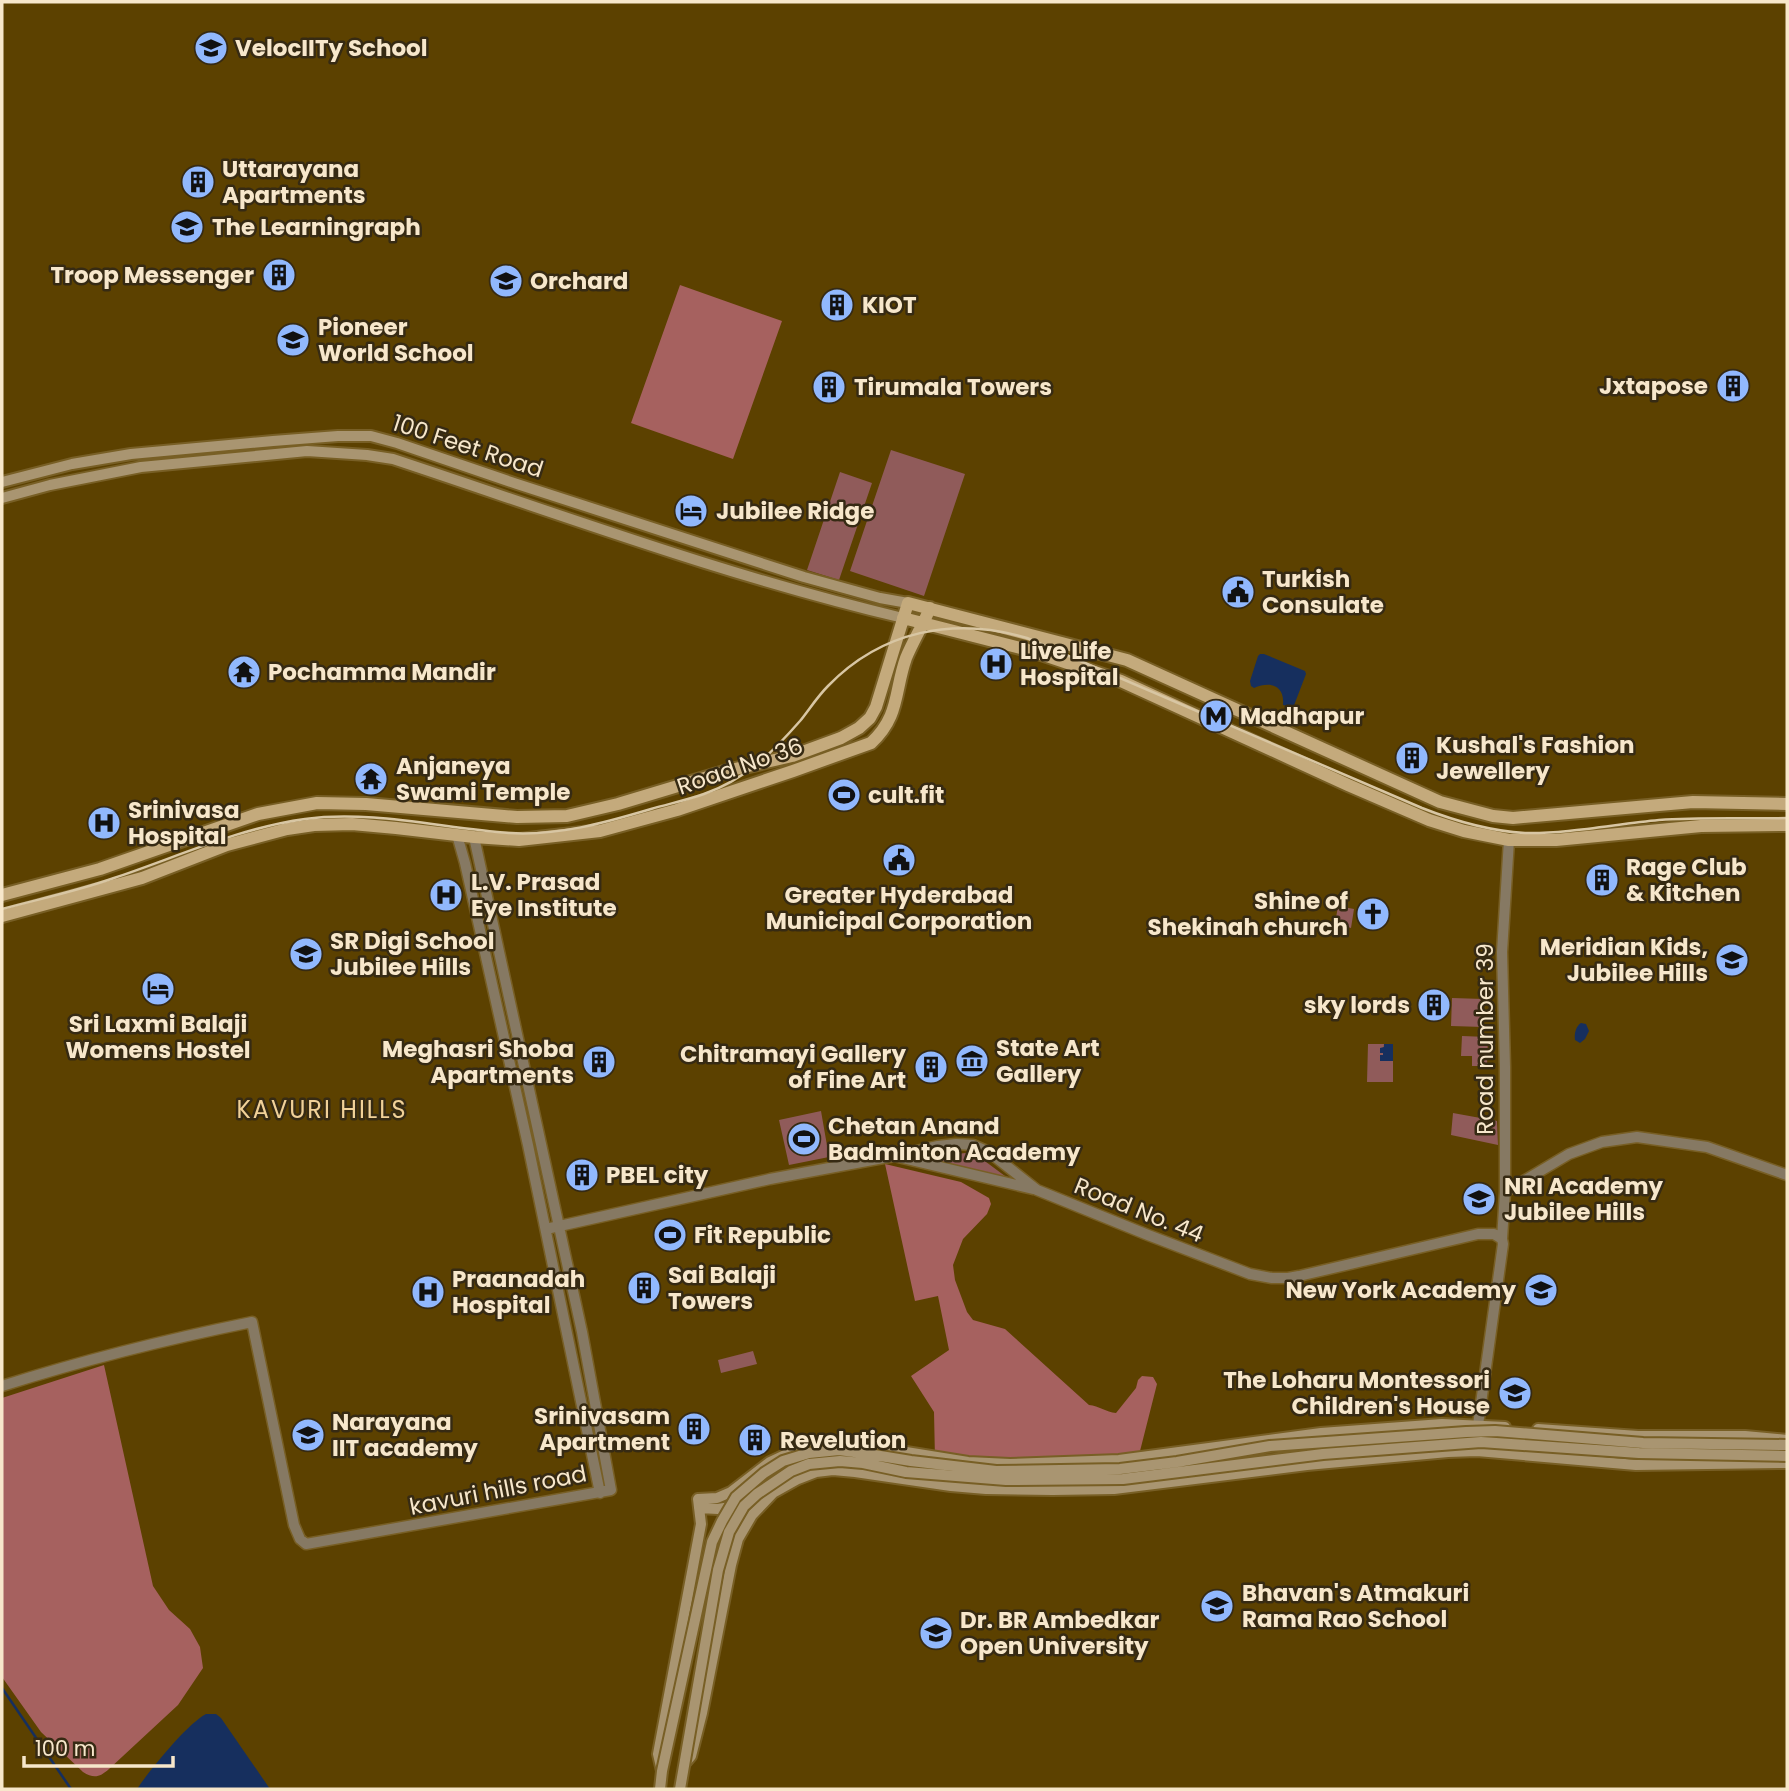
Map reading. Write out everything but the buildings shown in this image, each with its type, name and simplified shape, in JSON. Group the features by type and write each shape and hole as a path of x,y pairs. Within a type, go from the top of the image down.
{"main road":[{"name":"100 Feet Road","path":"2,482 72,464 131,454 338,436 371,436 804,577 908,603"},
{"name":"100 Feet Road","path":"2,498 50,485 141,467 307,451 366,455 393,459 712,565 842,604 903,618"},
{"path":"485,490 490,475"},
{"path":"908,603 1127,660 1440,802 1493,817 1513,818 1693,802 1787,804"},
{"name":"Road No 36","path":"2,895 100,869 258,814 286,808 317,803 346,803 517,817 567,816 624,803 731,770 792,755 841,738 870,718 876,707 908,603"},
{"name":"Road No 36","path":"2,916 142,878 227,845 287,829 352,824 474,838 519,840 561,837 627,824 739,789 871,743 893,713 905,662 930,608"},
{"path":"903,618 1032,651 1121,681 1348,785 1429,820 1464,831 1509,840 1556,840 1701,827 1787,825"},
{"path":"624,803 627,824"},
{"path":"1587,812 1588,837"},
{"path":"662,1771 658,1754 701,1524 698,1499 717,1498 731,1492 770,1462 800,1448 845,1442 968,1462 1010,1464 1119,1460 1321,1433 1442,1424 1638,1436 1745,1436 1787,1442"},
{"path":"660,1789 712,1542 736,1497 783,1461 809,1453 839,1450 996,1471 1120,1469 1270,1446 1495,1431 1643,1443 1787,1442"},
{"path":"1307,1465 1321,1433"},
{"path":"680,1789 719,1570 729,1532 744,1506 757,1494 791,1471 809,1464 841,1461 906,1472 1006,1480 1123,1479 1323,1454 1481,1442 1639,1453 1787,1456"},
{"path":"684,1765 691,1756 702,1713 738,1539 752,1515 773,1493 817,1472 856,1472 986,1489 1053,1490 1114,1489 1307,1465 1467,1451 1636,1465 1787,1462"},
{"path":"699,1508 718,1509 764,1502"}],"street":[{"name":"kavuri hills road","path":"457,835 606,1492"},
{"name":"kavuri hills road","path":"474,838 582,1332 606,1492"},
{"name":"Road number 39","path":"1502,1239 1505,1192 1502,952 1509,840"},
{"path":"467,873 480,870"},
{"path":"1505,1192 1569,1154 1602,1142 1637,1137 1707,1147 1787,1175"},
{"name":"Road No. 44","path":"546,1229 770,1179 938,1146 973,1145 989,1153 1037,1190 1250,1274 1272,1278 1299,1276 1478,1234 1494,1234 1502,1239"},
{"path":"894,1156 1037,1190"},
{"path":"1478,1425 1502,1239"},
{"name":"kavuri hills road","path":"2,1386 41,1373 252,1322 295,1525 300,1539 306,1544 606,1492"}],"shaded area":[{"path":"680,285 782,321 733,459 631,423"},
{"path":"891,450 965,474 924,596 850,571"},
{"path":"840,472 872,483 839,580 807,570"},
{"path":"1338,906 1354,909 1351,928 1335,924"},
{"path":"1452,998 1484,999 1483,1027 1451,1026"},
{"path":"1462,1036 1488,1037 1487,1066 1472,1066 1472,1056 1461,1056"},
{"path":"1368,1044 1384,1044 1380,1061 1393,1061 1393,1082 1367,1082"},
{"name":"Chetan Anand Badminton Academy","path":"821,1111 829,1157 789,1165 779,1120"},
{"path":"1453,1113 1497,1121 1498,1145 1451,1135"},
{"path":"965,1153 978,1156 1009,1179 923,1159"},
{"path":"885,1164 961,1182 989,1198 991,1204 987,1214 963,1239 953,1265 955,1280 967,1312 973,1320 1005,1329 1089,1405 1116,1413 1142,1376 1153,1377 1157,1384 1139,1455 935,1459 934,1412 911,1376 949,1350 938,1296 915,1301"},
{"path":"753,1351 757,1364 721,1373 718,1360"},
{"path":"104,1365 153,1586 169,1610 190,1629 200,1647 203,1668 178,1705 109,1769 100,1775 90,1776 41,1732 2,1677 2,1398"}],"water":[{"path":"1260,654 1305,671 1293,708 1283,705 1282,693 1275,686 1251,686 1250,681"},
{"path":"1581,1023 1586,1024 1589,1031 1580,1043 1575,1040 1575,1035"},
{"path":"1384,1044 1393,1044 1393,1061 1380,1061 1380,1055 1383,1053 1380,1053 1380,1048 1384,1047"},
{"path":"206,1714 216,1714 221,1718 270,1789 137,1789 179,1737"}],"waterway":[{"path":"2,1688 71,1789"}],"railway":[{"path":"2,909 100,883 232,836 280,823 355,817 509,833 545,832 598,824 691,798 733,781 757,764 800,721 828,686 871,652 920,633 946,629 973,628 1027,638 1422,808 1485,828 1541,833 1659,820 1787,818"}],"place":[{"name":"VelocIITy School","path":"211,48"},
{"name":"Uttarayana Apartments","path":"198,182"},
{"name":"The Learningraph","path":"187,227"},
{"name":"Troop Messenger","path":"279,275"},
{"name":"Orchard","path":"506,281"},
{"name":"KIOT","path":"837,305"},
{"name":"Pioneer World School","path":"293,340"},
{"name":"Jxtapose","path":"1733,386"},
{"name":"Tirumala Towers","path":"829,387"},
{"name":"Jubilee Ridge","path":"691,511"},
{"name":"Turkish Consulate","path":"1238,592"},
{"name":"Live Life Hospital","path":"996,664"},
{"name":"Pochamma Mandir","path":"244,672"},
{"name":"Madhapur","path":"1216,716"},
{"name":"Kushal's Fashion Jewellery","path":"1412,758"},
{"name":"Anjaneya Swami Temple","path":"371,779"},
{"name":"cult.fit","path":"844,795"},
{"name":"Srinivasa Hospital","path":"104,823"},
{"name":"Greater Hyderabad Municipal Corporation","path":"899,860"},
{"name":"Rage Club & Kitchen","path":"1602,880"},
{"name":"L.V. Prasad Eye Institute","path":"446,895"},
{"name":"Shine of Shekinah church","path":"1373,914"},
{"name":"SR Digi School Jubilee Hills","path":"306,954"},
{"name":"Meridian Kids, Jubilee Hills","path":"1732,960"},
{"name":"Sri Laxmi Balaji Womens Hostel","path":"158,989"},
{"name":"sky lords","path":"1434,1005"},
{"name":"State Art Gallery","path":"972,1061"},
{"name":"Meghasri Shoba Apartments","path":"599,1062"},
{"name":"Chitramayi Gallery of Fine Art","path":"931,1067"},
{"name":"Chetan Anand Badminton Academy","path":"804,1139"},
{"name":"PBEL city","path":"582,1175"},
{"name":"NRI Academy Jubilee Hills","path":"1479,1199"},
{"name":"Fit Republic","path":"670,1235"},
{"name":"Sai Balaji Towers","path":"644,1288"},
{"name":"New York Academy","path":"1541,1290"},
{"name":"Praanadah Hospital","path":"428,1292"},
{"name":"The Loharu Montessori Children's House","path":"1515,1393"},
{"name":"Srinivasam Apartment","path":"694,1429"},
{"name":"Narayana IIT academy","path":"308,1435"},
{"name":"Revelution","path":"755,1440"},
{"name":"Bhavan's Atmakuri Rama Rao School","path":"1217,1606"},
{"name":"Dr. BR Ambedkar Open University","path":"936,1633"}],"district":[{"name":"KAVURI HILLS","path":"322,1109"}]}
